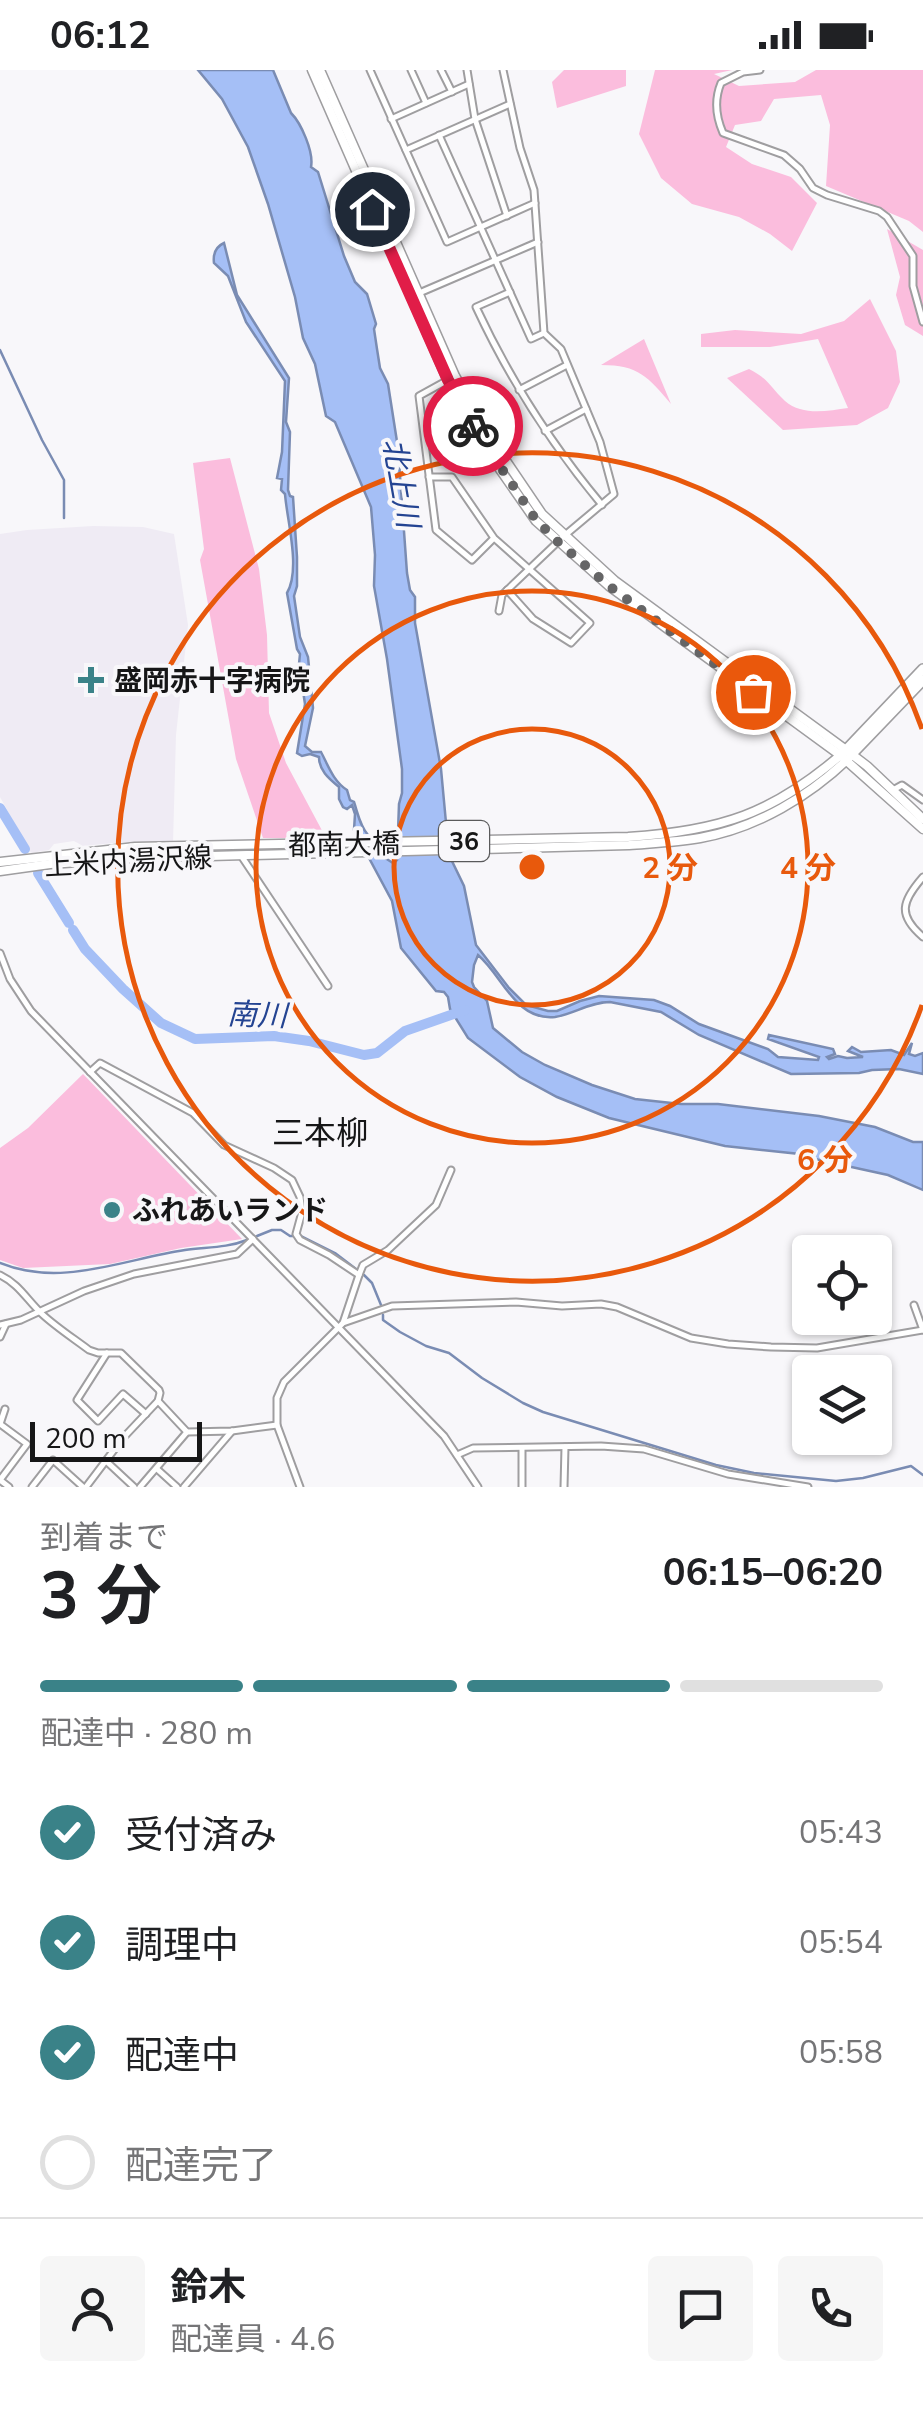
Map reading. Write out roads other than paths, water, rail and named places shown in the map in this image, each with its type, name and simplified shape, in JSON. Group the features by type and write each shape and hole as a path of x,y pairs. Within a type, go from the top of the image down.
{"highway":[{"path":"846,755 923,669"},
{"path":"846,755 923,680"}],"main road":[{"path":"312,70 451,378 562,539 923,818"},
{"path":"320,70 414,296"},
{"name":"都南大橋","path":"253,850 628,837 704,838 755,821 806,792 846,755"},
{"path":"891,793 923,829"},
{"name":"上米内湯沢線","path":"0,862 135,847 253,850"},
{"name":"上米内湯沢線","path":"0,871 253,850"}],"street":[{"path":"370,70 447,242 535,203"},
{"path":"411,70 426,104"},
{"path":"442,70 452,92"},
{"path":"467,70 475,119 506,216"},
{"path":"499,611 502,595 614,494 608,467 568,364 561,350 544,333 534,190 502,70"},
{"path":"760,70 743,72 721,84 717,112 723,133 784,155 813,188 887,217 913,256 914,286 923,322"},
{"path":"391,118 469,84"},
{"path":"406,150 510,104"},
{"path":"439,135 531,339 544,333"},
{"path":"414,296 538,242"},
{"path":"510,292 476,308 501,361 545,431 602,505"},
{"path":"520,390 568,364"},
{"path":"451,378 419,396 436,530 472,560 494,538"},
{"path":"545,431 586,410"},
{"path":"429,477 452,477 494,538 590,623 571,643 532,619 507,590"},
{"path":"891,793 902,785 923,800"},
{"path":"240,854 328,986"},
{"path":"923,878 908,894 905,908 910,925 923,937"},
{"path":"0,953 10,979 32,1011 341,1325 444,1436 478,1487"},
{"path":"2,981 10,979"},
{"path":"90,1072 100,1063 194,1113 224,1145 292,1180 300,1197 302,1212 296,1234 300,1240 359,1274"},
{"path":"341,1325 362,1265 388,1250 436,1205 451,1170"},
{"path":"0,1338 3,1324 84,1292 134,1274 237,1254 253,1239"},
{"path":"0,1274 89,1350 121,1353 160,1393 158,1402 84,1487 53,1460 32,1487"},
{"path":"300,1487 277,1424 277,1398 284,1382 341,1325 392,1306 601,1304 691,1338 728,1344 817,1348 923,1330 914,1305 923,1315"},
{"path":"107,1353 77,1400 98,1422 123,1394 146,1414"},
{"path":"158,1402 187,1432 277,1424"},
{"path":"5,1409 0,1424 26,1444 0,1480 8,1487"},
{"path":"156,1468 180,1487 232,1431"},
{"path":"106,1461 137,1487 187,1432"},
{"path":"457,1455 473,1448 644,1449 728,1474 808,1487"},
{"path":"564,1487 565,1448"},
{"path":"522,1449 522,1487"}],"water":[{"path":"198,70 273,70 306,138 311,167 318,172 344,256 355,282 367,294 398,448 407,573 415,597 415,623 441,769 449,855 464,886 476,945 526,1005 557,1011 599,996 654,1000 699,1024 768,1049 778,1057 819,1057 768,1039 769,1035 833,1049 835,1054 829,1059 863,1057 848,1051 852,1047 861,1052 891,1050 904,1055 912,1043 909,1054 923,1053 923,1074 899,1069 791,1074 699,1035 661,1012 610,1002 555,1017 541,1016 520,1005 478,955 472,982 487,1001 493,1028 545,1065 635,1099 819,1116 923,1142 923,1190 888,1175 809,1155 725,1146 609,1118 557,1097 520,1077 468,1038 450,1009 448,997 436,991 401,948 392,901 354,830 352,805 343,807 339,787 322,770 319,757 297,753 305,704 300,654 287,593 293,571 292,545 282,479 277,478 285,381 246,322 228,276 214,263 215,252 224,243 237,295 289,378 286,422 290,432 288,490 293,497 297,557 294,596 300,637 308,657 313,708 305,746 312,752 321,752 354,802 365,831 376,836 382,856 393,863 397,860 402,769 374,586 371,507 335,422 326,416 315,364 303,338 295,297 248,147 222,99"}],"waterway":[{"path":"0,350 64,480 64,518"},
{"name":"南川","path":"0,808 25,849"},
{"name":"南川","path":"38,873 69,923"},
{"name":"南川","path":"73,930 85,949 161,1023 195,1039 274,1036 364,1055 377,1053 405,1031 465,1010"},
{"path":"257,1236 272,1230 301,1236 356,1269"},
{"path":"0,1263 23,1270 69,1272 247,1240"},
{"path":"364,1275 372,1283 381,1305"},
{"path":"383,1315 383,1320 400,1332 449,1353 523,1403 716,1465 836,1481 911,1466 923,1475"}],"place":[{"name":"盛岡赤十字病院","path":"91,680"},
{"name":"ふれあいランド","path":"112,1210"}],"district":[{"name":"三本柳","path":"320,1133"}],"water label":[{"name":"北上川","path":"401,483"}]}
